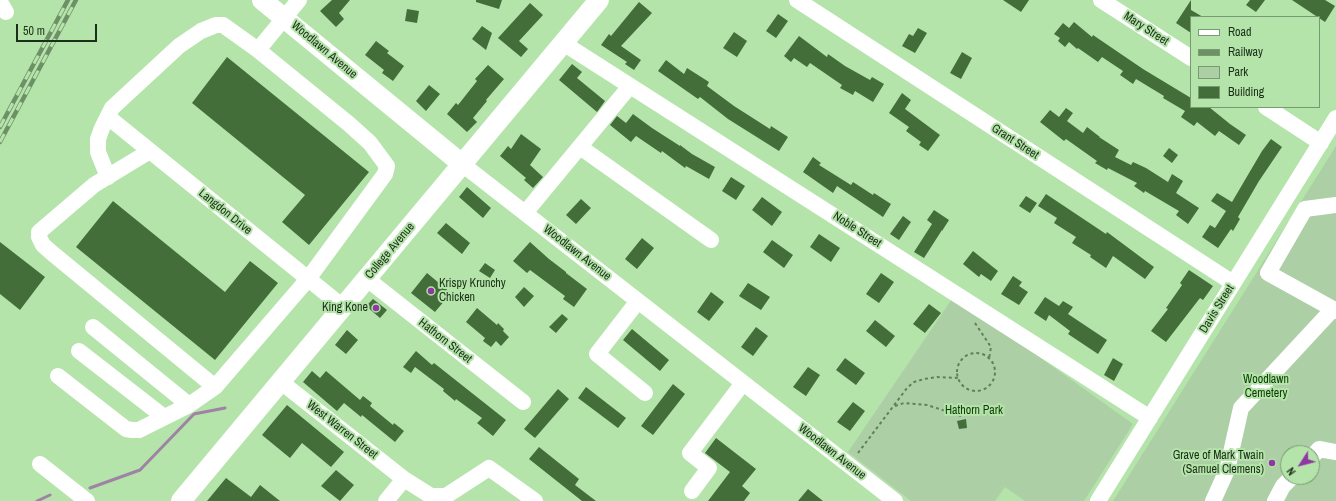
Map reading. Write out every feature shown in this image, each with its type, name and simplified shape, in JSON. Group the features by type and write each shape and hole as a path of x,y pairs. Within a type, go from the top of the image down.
{"main road":[{"name":"Woodlawn Avenue","path":"262,0 462,164"},
{"name":"College Avenue","path":"181,501 599,0"}],"street":[{"path":"258,50 299,0"},
{"name":"Grant Street","path":"797,0 1233,283"},
{"name":"Mary Street","path":"1101,0 1190,57"},
{"path":"58,376 126,429 139,430 189,404 215,387 308,279 385,174 387,166 370,143 349,124 258,50 223,25 216,24 201,31 179,46 136,87 116,103 98,139 98,152 108,177"},
{"name":"Noble Street","path":"563,43 1150,418"},
{"path":"525,213 630,86"},
{"path":"1268,108 1320,142"},
{"name":"Langdon Drive","path":"108,117 343,308"},
{"name":"Davis Street","path":"1098,501 1336,118"},
{"path":"580,147 711,240"},
{"path":"150,151 94,185 39,232 39,237 43,245 215,387"},
{"name":"Woodlawn Avenue","path":"462,164 895,501"},
{"path":"1212,501 1227,470 1241,408 1334,310 1268,273 1305,209 1336,204"},
{"name":"Hathorn Street","path":"367,279 523,402"},
{"path":"638,301 597,354 645,393"},
{"path":"93,328 189,404"},
{"path":"79,351 164,417"},
{"name":"West Warren Street","path":"281,382 404,479 431,496 446,496 489,468 535,501"},
{"path":"692,491 709,468 690,453 743,383"},
{"path":"1320,449 1336,452"},
{"path":"40,464 87,501"},
{"path":"386,501 404,479"},
{"path":"1275,501 1284,485"}],"path":[{"path":"972,319 991,347 989,359"},
{"path":"972,354 978,354 989,359 995,369 993,381 984,389 978,391 966,388 959,378 959,366 966,356 972,354"},
{"path":"858,453 907,388 914,382 937,377 959,378"},
{"path":"894,406 904,403 927,405 961,416"}],"green space":[{"name":"Woodlawn Cemetery","path":"1336,146 1336,501 1113,501"},
{"name":"Hathorn Park","path":"954,296 1133,424 1084,501 1025,501 1005,487 995,501 911,501 848,452"}],"building":[{"path":"332,0 350,0 339,13 344,19 336,27 320,11"},
{"path":"476,0 502,0 499,9 476,2"},
{"path":"1003,0 1029,0 1021,12"},
{"path":"1191,0 1191,10 1201,16 1190,16 1190,32 1176,23"},
{"path":"1250,0 1265,0 1256,12 1246,5"},
{"path":"1292,0 1325,0 1335,6 1325,22 1320,19 1320,16 1316,16"},
{"path":"639,2 652,13 621,46 641,60 634,70 625,64 627,62 601,45 609,34 611,36"},
{"path":"530,3 543,15 519,41 528,49 521,57 498,38"},
{"path":"407,9 419,11 417,23 405,21"},
{"path":"778,14 788,21 776,38 766,31"},
{"path":"1074,22 1092,37 1093,35 1143,69 1190,97 1190,108 1210,108 1246,135 1239,145 1219,131 1215,136 1197,122 1194,126 1181,117 1185,111 1136,79 1133,84 1120,75 1123,71 1102,57 1098,62 1078,48 1077,49 1069,42 1065,47 1058,41 1060,38 1054,34 1063,23 1069,28"},
{"path":"482,26 492,33 486,50 472,39"},
{"path":"918,28 927,33 915,53 902,46 909,34 913,36"},
{"path":"734,32 747,41 737,57 723,48"},
{"path":"799,36 827,57 828,54 845,66 870,80 872,77 884,84 873,102 855,91 853,95 840,88 842,85 810,63 807,67 794,58 791,62 784,56"},
{"path":"376,41 389,51 387,53 404,66 393,81 382,73 384,70 365,55"},
{"path":"962,52 972,58 961,79 950,73"},
{"path":"227,57 369,172 309,245 282,222 305,195 192,103"},
{"path":"666,60 684,74 687,68 709,82 707,86 734,106 770,129 771,126 788,137 779,151 728,119 700,97 698,99 658,71"},
{"path":"572,64 582,72 577,78 605,101 597,112 559,80"},
{"path":"488,65 504,79 473,118 477,122 467,132 447,114 456,103 458,105 477,81 475,79"},
{"path":"429,85 440,94 426,111 416,101"},
{"path":"902,93 911,100 905,109 940,135 928,151 919,145 921,142 906,131 909,127 889,113"},
{"path":"1066,108 1073,113 1067,121 1083,133 1087,127 1119,150 1115,157 1131,165 1133,162 1146,168 1168,182 1172,174 1183,181 1176,193 1199,208 1188,224 1176,215 1179,211 1145,191 1144,193 1134,186 1137,183 1095,163 1097,161 1066,139 1064,141 1040,122 1050,110 1059,117"},
{"path":"633,114 692,154 715,167 709,179 686,166 685,168 662,151 661,153 636,136 631,142 610,125 617,116 626,123"},
{"path":"521,134 541,149 530,165 543,177 533,188 524,180 526,178 500,156 508,146 511,149"},
{"path":"1271,139 1282,147 1259,181 1238,217 1240,219 1233,231 1231,229 1218,248 1202,237 1210,225 1215,228 1226,211 1211,201 1217,193 1232,202 1262,151"},
{"path":"1169,148 1178,155 1172,163 1163,156"},
{"path":"813,157 821,163 819,165 851,185 853,182 873,195 874,193 891,204 883,217 837,186 833,193 803,172"},
{"path":"731,177 745,186 736,200 722,191"},
{"path":"467,187 491,208 483,218 459,197"},
{"path":"1046,194 1106,234 1107,232 1154,267 1145,279 1113,256 1106,268 1090,257 1091,255 1072,243 1076,237 1054,223 1057,218 1038,206"},
{"path":"1026,196 1037,203 1030,213 1019,206"},
{"path":"762,197 782,212 772,226 752,210"},
{"path":"581,199 591,208 576,224 566,215"},
{"path":"113,201 225,292 250,261 278,283 215,360 76,247"},
{"path":"934,210 949,220 924,258 914,252 932,224 927,220"},
{"path":"903,216 911,222 899,240 890,234"},
{"path":"446,223 470,243 462,254 437,233"},
{"path":"819,234 840,248 831,262 810,247"},
{"path":"642,238 654,248 637,269 625,259"},
{"path":"772,240 793,255 784,268 763,252"},
{"path":"0,242 45,277 20,310 0,294"},
{"path":"530,242 587,289 574,307 563,299 565,296 530,270 527,273 513,261"},
{"path":"973,251 998,271 991,281 981,274 979,277 963,264"},
{"path":"485,263 495,270 490,278 479,271"},
{"path":"1189,270 1213,286 1203,300 1200,298 1166,342 1151,331 1168,309 1166,308 1182,285 1180,283"},
{"path":"427,273 451,293 435,312 411,293"},
{"path":"881,273 894,282 879,303 866,294"},
{"path":"1013,276 1022,282 1019,286 1028,292 1019,305 1001,294"},
{"path":"748,283 770,297 761,310 739,296"},
{"path":"524,287 534,296 524,307 515,297"},
{"path":"711,292 724,302 709,321 697,312"},
{"path":"1045,297 1059,306 1063,301 1073,307 1068,314 1107,340 1098,354 1068,334 1070,331 1049,315 1046,321 1034,313"},
{"name":"King Kone","path":"373,299 387,310 380,318 366,306"},
{"path":"929,304 941,313 925,333 913,324"},
{"path":"477,308 504,329 503,331 509,337 501,346 496,341 491,347 483,341 485,338 466,322"},
{"path":"562,314 568,319 556,333 549,327"},
{"path":"875,320 895,336 886,347 866,331"},
{"path":"756,327 768,336 753,356 741,347"},
{"path":"632,329 669,360 660,371 623,340"},
{"path":"347,330 358,340 346,354 335,345"},
{"path":"416,351 432,365 434,363 506,420 493,436 477,423 482,418 456,399 455,401 443,391 444,389 415,367 411,373 403,367"},
{"path":"845,358 865,373 856,385 836,370"},
{"path":"1113,358 1123,364 1114,381 1104,375"},
{"path":"808,367 820,375 806,396 793,387"},
{"path":"312,371 320,378 326,371 360,400 363,396 372,403 370,406 393,425 394,423 404,431 395,442 362,415 361,417 344,403 337,411 303,382"},
{"path":"673,384 685,394 653,435 641,426"},
{"path":"586,387 626,418 618,428 578,398"},
{"path":"558,389 569,399 535,438 524,429"},
{"path":"853,402 865,411 850,431 837,422"},
{"path":"287,405 344,452 331,467 302,443 290,458 262,435"},
{"path":"966,419 967,428 959,429 957,421"},
{"path":"716,438 756,469 742,486 750,493 744,501 708,501 730,472 705,453"},
{"path":"539,447 579,479 575,485 596,501 582,501 529,459"},
{"path":"336,470 354,485 340,501 321,486"},
{"path":"226,478 251,497 260,485 280,501 207,501"},
{"path":"808,489 823,501 798,501"}],"waterway":[{"path":"90,488 140,470 194,414 225,408"},
{"path":"37,501 50,495"}],"railway":[{"path":"0,127 68,0"},
{"path":"0,142 76,0"}],"place":[{"name":"Krispy Krunchy Chicken","path":"431,291"},
{"name":"King Kone","path":"376,308"},
{"name":"Grave of Mark Twain (Samuel Clemens)","path":"1272,463"}]}
